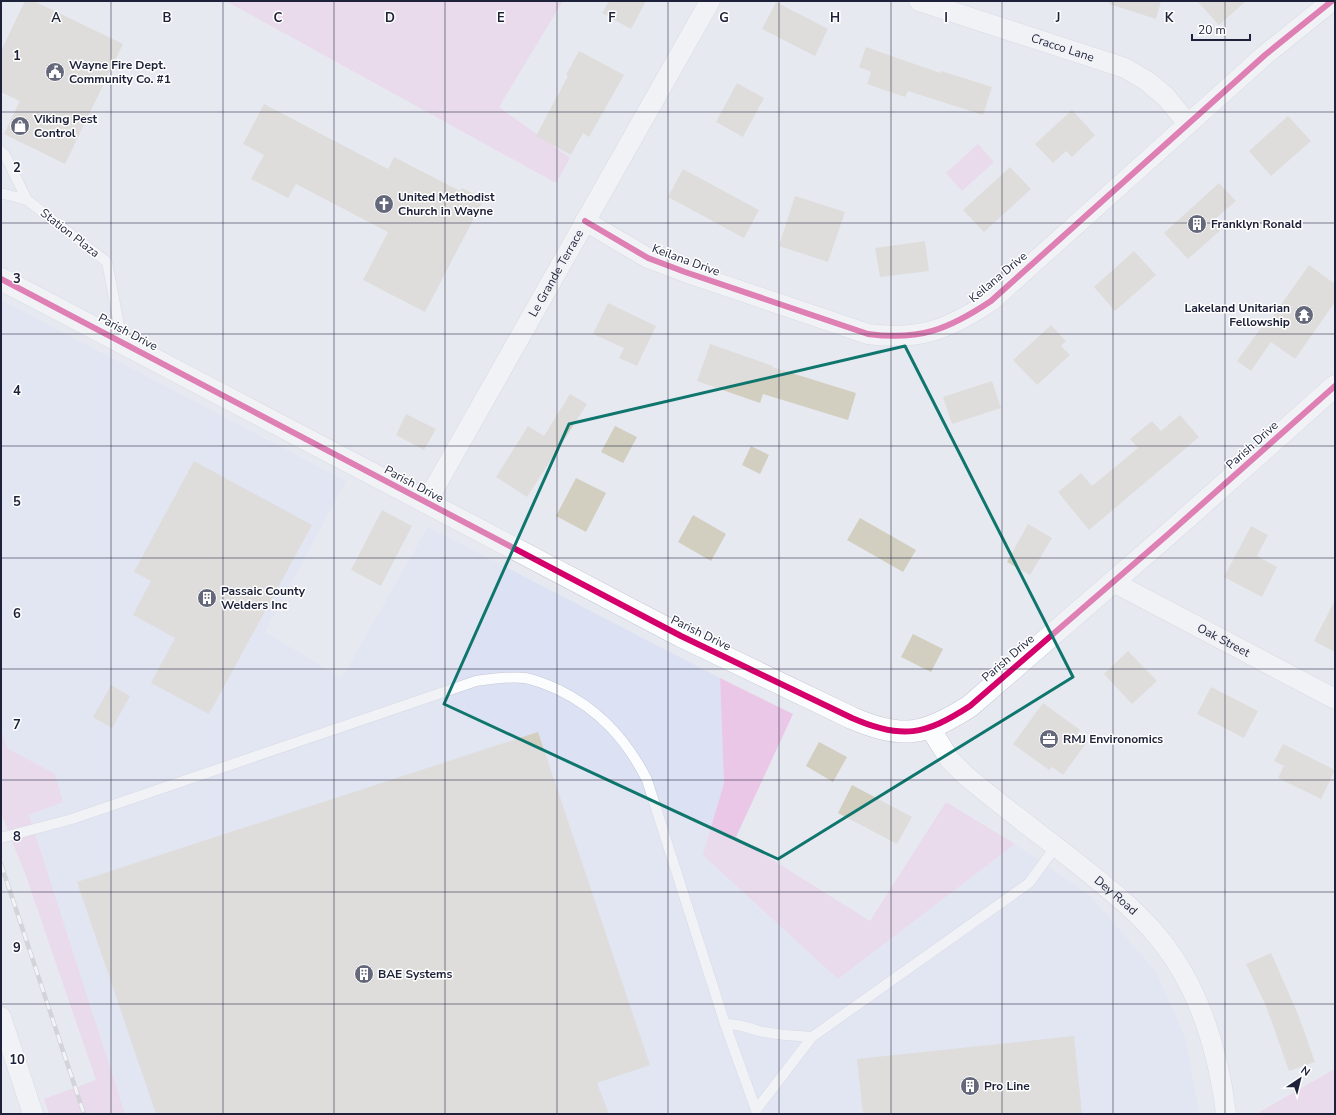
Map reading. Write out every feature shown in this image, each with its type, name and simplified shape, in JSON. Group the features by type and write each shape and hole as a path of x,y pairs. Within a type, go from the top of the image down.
{"street":[{"name":"Le Grande Terrace","path":"426,503 710,1"},
{"name":"Cracco Lane","path":"919,1 1124,68 1147,80 1166,97 1188,124"},
{"name":"Keilana Drive","path":"585,221 648,258 868,334 892,337 917,335 942,328 967,317 991,301 1265,55 1332,1"},
{"name":"Parish Drive","path":"1,279 122,341 426,503 681,636 852,718 873,727 891,731 906,732 930,728 951,718 970,706 1335,386"},
{"name":"Oak Street","path":"1113,582 1335,699"},
{"name":"Dey Road","path":"930,728 950,760 965,775 993,799 1056,846 1127,904 1154,932 1178,964 1196,1000 1211,1039 1222,1080 1226,1114"},
{"path":"1,1017 33,1114"}],"lane":[{"name":"Station Plaza","path":"1,152 5,155 27,200"},
{"name":"Station Plaza","path":"1,193 27,200 107,262 122,341"},
{"path":"1,838 72,819 476,681 524,678 540,682 569,695 603,719 617,733 639,764 649,787 725,1024 756,1110 812,1036 1029,883 1056,846"},
{"path":"725,1024 741,1024 775,1034 812,1036"}],"highlighted area":[{"path":"905,346 1073,677 778,859 444,704 569,424"}],"shaded area":[{"path":"226,1 563,1 499,107 570,158 556,183"},
{"path":"978,144 994,162 962,191 946,173"},
{"path":"1,300 346,481 265,632 342,678 428,527 720,678 724,783 704,855 838,979 1015,844 1089,895 1156,972 1186,1040 1199,1114 125,1114 29,815 63,802 55,774 7,748 1,728"},
{"path":"720,678 793,714 736,837 870,921 946,802 1015,844 838,979 703,855 724,783"},
{"path":"1,728 7,748 55,774 63,802 29,815 125,1114 49,1114 44,1099 96,1080 26,876 1,813"},
{"path":"1335,1069 1335,1114 1256,1114"}],"building":[{"name":"Wayne Fire Dept. Community Co. #1","path":"25,1 34,1 123,44 65,164 4,134 20,101 1,92 1,51"},
{"path":"609,1 646,1 631,29 602,13"},
{"path":"1110,1 1161,1 1156,19 1109,4"},
{"path":"1197,1 1246,1 1219,25"},
{"path":"776,2 828,29 815,56 762,29"},
{"path":"866,47 940,73 941,71 992,87 983,115 908,91 905,97 867,84 871,72 859,67"},
{"path":"579,51 624,75 589,137 583,133 571,155 536,136 568,76 566,75"},
{"path":"737,83 764,98 743,137 716,122"},
{"name":"United Methodist Church in Wayne","path":"264,104 388,169 394,157 460,191 462,188 484,199 425,312 363,280 388,232 296,184 288,198 251,179 264,155 243,144"},
{"path":"1072,110 1095,135 1072,157 1066,151 1053,163 1035,144"},
{"path":"1288,116 1311,141 1271,176 1249,151"},
{"path":"1010,167 1031,189 984,232 963,210"},
{"path":"683,169 759,210 744,238 668,197"},
{"name":"Franklyn Ronald","path":"1219,183 1236,201 1215,219 1223,228 1188,259 1164,233"},
{"path":"795,196 845,212 828,262 779,246"},
{"path":"925,241 929,271 880,277 875,248"},
{"path":"1134,251 1156,275 1115,311 1094,287"},
{"name":"Lakeland Unitarian Fellowship","path":"1309,265 1335,284 1335,302 1295,359 1271,342 1251,371 1237,361 1266,321 1268,323"},
{"path":"608,303 656,326 637,366 619,358 624,348 593,334"},
{"path":"1051,325 1066,341 1061,346 1070,355 1037,385 1013,360"},
{"path":"710,344 773,366 772,367 856,393 848,420 763,394 760,403 697,381"},
{"path":"992,381 1001,408 952,424 943,397"},
{"path":"570,394 587,404 527,497 496,477 528,426 544,436"},
{"path":"406,414 436,429 424,450 396,435"},
{"path":"1180,415 1199,437 1089,530 1058,492 1081,473 1092,486 1138,448 1130,439 1152,421 1161,431"},
{"path":"615,426 637,437 623,463 601,452"},
{"path":"751,446 769,455 760,474 742,465"},
{"name":"Passaic County Welders Inc","path":"194,461 312,525 209,714 151,683 175,638 133,615 151,581 134,572"},
{"path":"576,478 606,493 586,532 556,516"},
{"path":"382,510 412,526 381,586 351,570"},
{"path":"693,515 726,534 711,561 678,542"},
{"path":"860,518 916,550 903,572 847,540"},
{"path":"1028,524 1052,538 1030,575 1007,562"},
{"path":"1251,526 1268,535 1257,556 1277,567 1262,597 1224,577"},
{"path":"1335,600 1335,652 1314,641"},
{"path":"913,634 943,649 931,672 901,657"},
{"path":"1128,651 1157,681 1132,704 1104,674"},
{"path":"111,685 130,696 112,728 93,717"},
{"path":"1211,687 1258,711 1244,738 1197,714"},
{"name":"RMJ Environomics","path":"1043,703 1080,730 1077,735 1087,742 1063,775 1052,767 1049,770 1013,744"},
{"name":"BAE Systems","path":"538,732 650,1065 597,1083 609,1114 156,1114 77,882"},
{"path":"819,742 847,757 833,782 806,766"},
{"path":"1283,744 1335,770 1321,799 1278,778 1284,766 1274,761"},
{"path":"852,785 912,817 897,844 838,813"},
{"path":"1271,953 1298,1014 1315,1062 1289,1071 1266,1006 1246,964"},
{"name":"Pro Line","path":"1074,1036 1082,1114 863,1114 857,1059"}],"railway":[{"path":"1,864 84,1114"}],"cycle path":[{"path":"585,221 648,258 868,334 903,336 933,331 961,319 991,301 1265,55 1332,1"},
{"path":"1,279 681,636 852,718 870,725 899,732 913,731 940,723 970,706 1165,537 1335,386"}],"place":[{"name":"Wayne Fire Dept. Community Co. #1","path":"55,72"},
{"name":"Viking Pest Control","path":"20,126"},
{"name":"United Methodist Church in Wayne","path":"384,204"},
{"name":"Franklyn Ronald","path":"1197,224"},
{"name":"Lakeland Unitarian Fellowship","path":"1304,315"},
{"name":"Passaic County Welders Inc","path":"207,598"},
{"name":"RMJ Environomics","path":"1049,739"},
{"name":"BAE Systems","path":"364,974"},
{"name":"Pro Line","path":"970,1086"}]}
